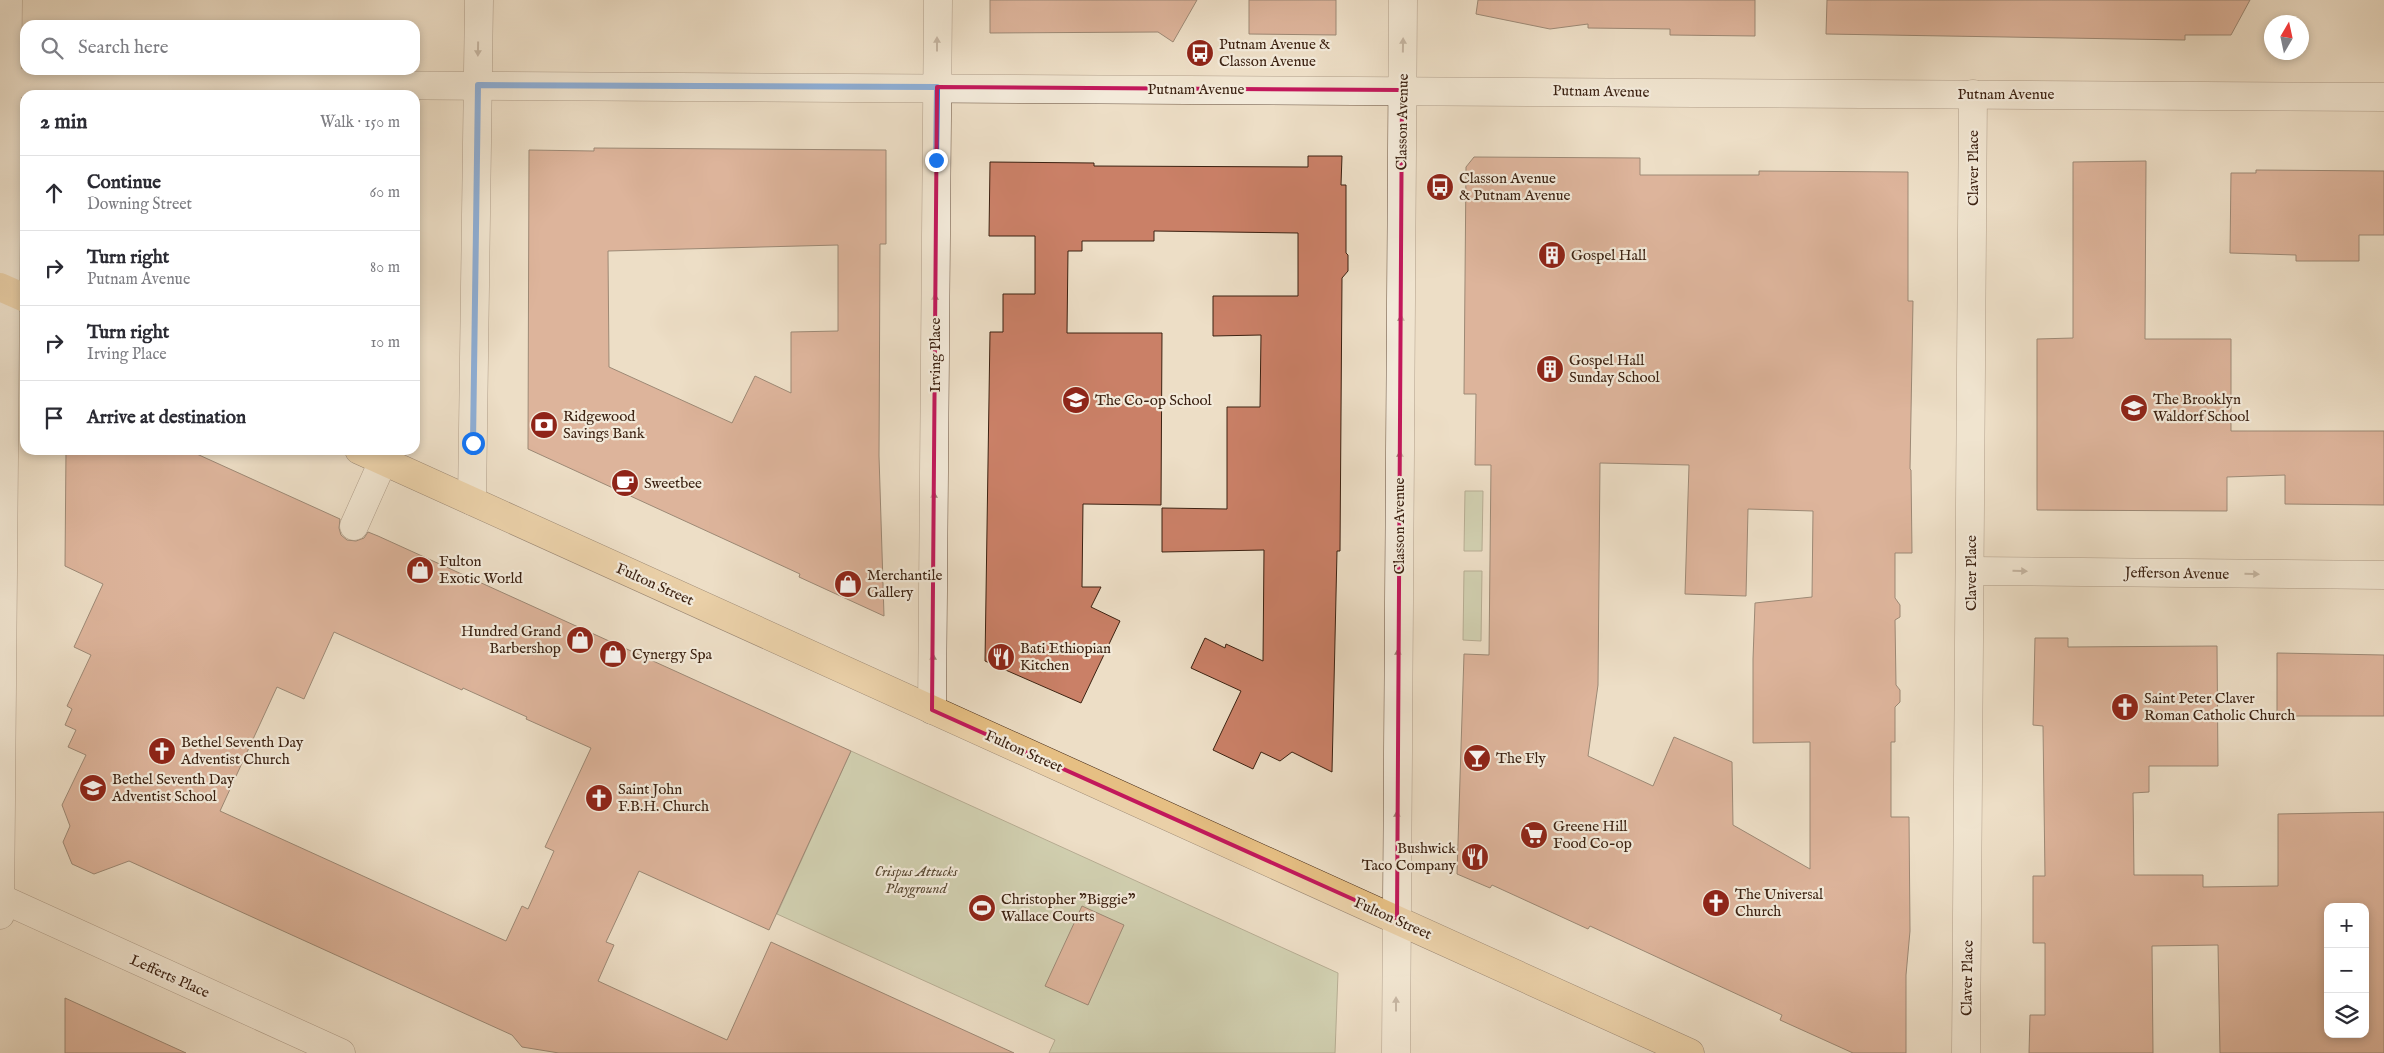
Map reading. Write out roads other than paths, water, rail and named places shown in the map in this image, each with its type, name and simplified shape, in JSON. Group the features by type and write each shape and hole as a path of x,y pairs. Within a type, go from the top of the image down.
{"main road":[{"name":"Fulton Street","path":"371,455 1690,1053"}],"street":[{"path":"0,915 10,292 8,0"},
{"path":"472,502 479,0"},
{"name":"Irving Place","path":"932,710 938,0"},
{"name":"Classon Avenue","path":"1396,1053 1403,0"},
{"name":"Putnam Avenue","path":"8,83 2384,97"},
{"name":"Claver Place","path":"1966,1053 1973,94"},
{"path":"354,526 371,455"},
{"name":"Jefferson Avenue","path":"1971,571 2384,575"},
{"name":"Lefferts Place","path":"0,898 341,1053"}],"place":[{"name":"Putnam Avenue & Classon Avenue","path":"1200,53"},
{"name":"Classon Avenue & Putnam Avenue","path":"1440,187"},
{"name":"Gospel Hall","path":"1552,255"},
{"name":"Gospel Hall Sunday School","path":"1550,369"},
{"name":"The Co-op School","path":"1076,400"},
{"name":"The Brooklyn Waldorf School","path":"2134,408"},
{"name":"Ridgewood Savings Bank","path":"544,425"},
{"name":"Sweetbee","path":"625,483"},
{"name":"Fulton Exotic World","path":"420,570"},
{"name":"Merchantile Gallery","path":"848,584"},
{"name":"Hundred Grand Barbershop","path":"580,640"},
{"name":"Cynergy Spa","path":"613,654"},
{"name":"Bati Ethiopian Kitchen","path":"1001,657"},
{"name":"Saint Peter Claver Roman Catholic Church","path":"2125,707"},
{"name":"Bethel Seventh Day Adventist Church","path":"162,751"},
{"name":"The Fly","path":"1477,758"},
{"name":"Bethel Seventh Day Adventist School","path":"93,788"},
{"name":"Saint John F.B.H. Church","path":"599,798"},
{"name":"Greene Hill Food Co-op","path":"1534,835"},
{"name":"Bushwick Taco Company","path":"1475,857"},
{"name":"The Universal Church","path":"1716,903"},
{"name":"Christopher \"Biggie\" Wallace Courts","path":"982,908"}],"park label":[{"name":"Crispus Attucks Playground","path":"916,880"}]}
